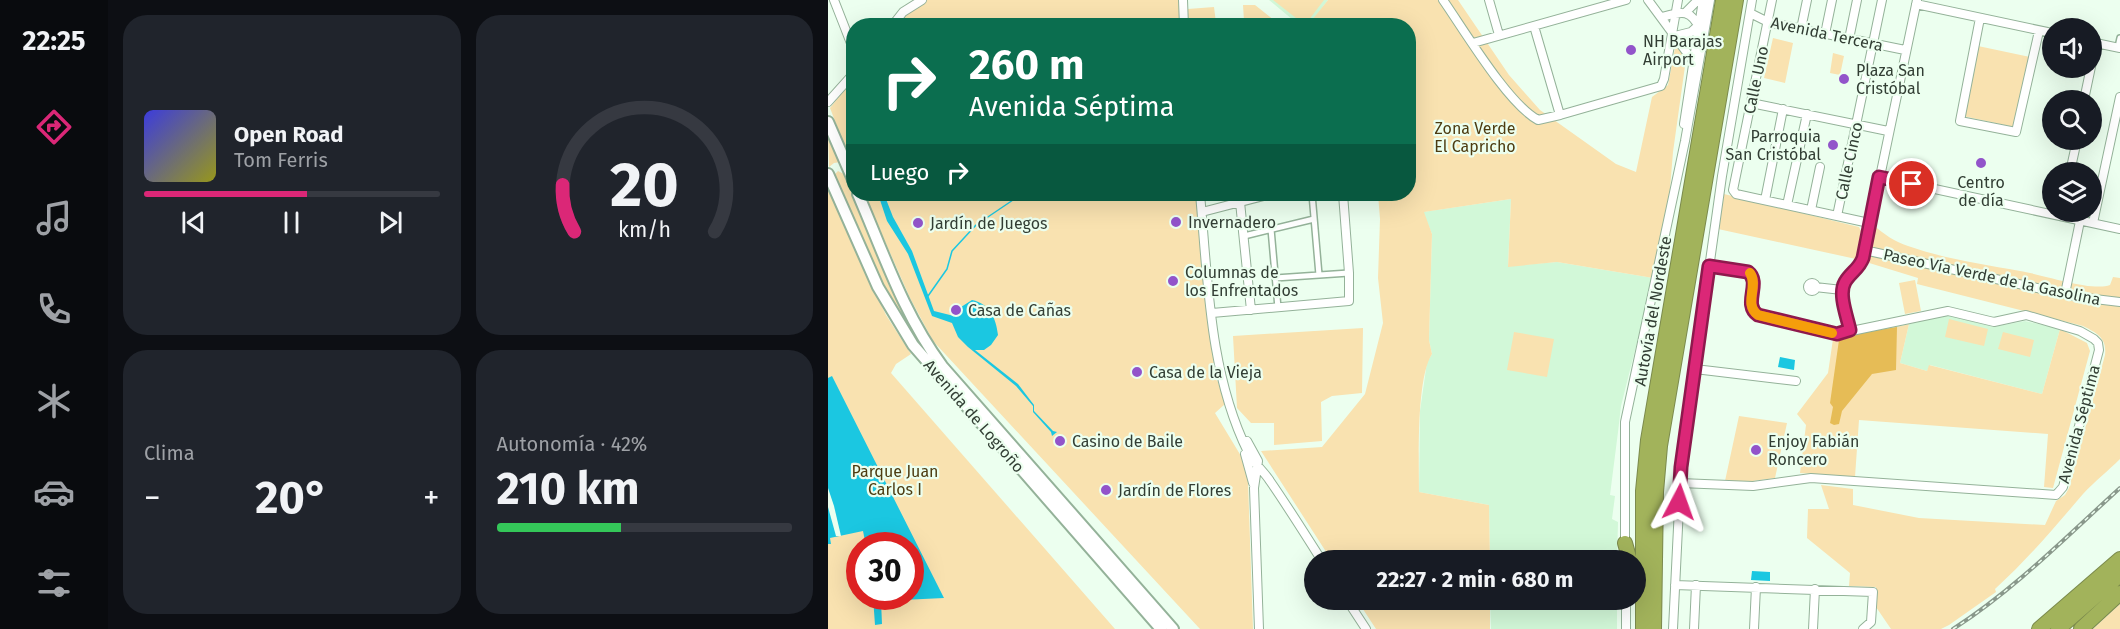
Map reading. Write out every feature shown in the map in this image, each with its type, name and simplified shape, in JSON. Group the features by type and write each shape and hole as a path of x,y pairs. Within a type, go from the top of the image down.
{"highway":[{"name":"Autovía del Nordeste","path":"1641,629 1643,491 1648,440 1723,0"},
{"name":"Autovía del Nordeste","path":"1654,629 1656,492 1660,446 1736,0"},
{"path":"1684,299 1692,285 1746,6"},
{"path":"1625,543 1627,550"},
{"path":"2039,629 2120,559"},
{"path":"2058,629 2120,575"},
{"path":"2081,629 2120,593"},
{"path":"1637,610 1641,629"}],"main road":[{"path":"828,122 846,164"},
{"name":"Avenida de Logroño","path":"846,174 843,168 834,167 828,174 878,287 913,345 1161,629"},
{"name":"Avenida de Logroño","path":"860,201 910,318 936,358 1173,629"}],"street":[{"path":"834,0 846,31"},
{"path":"898,18 903,12 922,0"},
{"path":"1183,0 1184,18"},
{"path":"1443,0 1503,86 1521,107 1534,118 1542,120 1661,86 1674,34 1678,0"},
{"path":"1489,0 1499,35"},
{"path":"1473,43 1626,0"},
{"path":"1648,0 1693,61"},
{"path":"1685,13 1698,0"},
{"path":"1673,629 1680,483 1709,266 1740,70 1746,6 1752,0"},
{"name":"Calle Uno","path":"1765,200 1736,194 1733,186 1772,0"},
{"path":"1801,29 1807,0"},
{"path":"1825,34 1832,0"},
{"path":"1849,39 1857,0"},
{"name":"Calle Cinco","path":"1837,216 1882,0"},
{"path":"1680,165 1684,116 1693,61 1699,26 1707,1"},
{"path":"1625,550 1625,422 1680,165 1703,40 1707,1"},
{"path":"1850,330 1842,290 1846,279 1858,269 1864,250 1916,2 2042,31"},
{"name":"Avenida Tercera","path":"1746,6 1768,22 1905,50"},
{"path":"1662,17 1676,12 1685,13 1699,26 1703,40"},
{"path":"1980,18 1960,121 2016,132 2039,30"},
{"path":"1534,26 1560,115"},
{"path":"1674,34 1685,34 1699,26"},
{"path":"2102,44 2119,47 2120,38"},
{"path":"1740,70 1749,63 1757,68 1758,73"},
{"path":"828,102 846,82"},
{"path":"2093,224 2120,97"},
{"path":"1751,103 1888,131"},
{"path":"1783,109 1765,200 1869,223"},
{"path":"1787,205 1807,114"},
{"path":"1811,210 1820,167"},
{"path":"1879,177 2042,210"},
{"path":"1201,201 1218,362 1236,426 1252,460 1268,478 1315,550"},
{"path":"1202,212 1244,201"},
{"path":"1313,201 1319,275"},
{"path":"1212,313 1349,301 1343,201"},
{"path":"1240,202 1251,310"},
{"path":"1244,236 1314,219"},
{"path":"2065,294 2080,222"},
{"path":"2084,222 2120,229"},
{"path":"1271,229 1278,308"},
{"name":"Paseo Vía Verde de la Gasolina","path":"1864,250 2065,294 2120,302"},
{"name":"Avenida Séptima","path":"1680,483 1753,486 1811,478 2058,494 2063,487 2098,355 2098,343 2080,331 2026,315 1994,322 1952,311 1837,334 1758,315 1752,311 1750,306 1754,279 1752,275 1748,272 1709,266"},
{"path":"1275,278 1349,273"},
{"path":"1815,287 1842,290"},
{"path":"1695,369 1796,381"},
{"path":"1236,426 1255,454 1257,465 1254,488 1259,629"},
{"path":"1242,439 1254,488"},
{"path":"1675,585 1873,592 1871,622 1863,629"},
{"path":"1694,629 1696,585"},
{"path":"1754,629 1756,587"},
{"path":"1813,629 1815,589"},
{"path":"1354,610 1366,629"},
{"path":"1626,610 1626,629"}],"shaded area":[{"path":"1269,0 1328,0 1314,18 1291,18"},
{"path":"1511,199 1508,266 1557,262 1653,278 1621,406 1610,495 1615,496 1612,519 1618,522 1617,550 1490,550 1489,505 1419,492 1420,411 1427,362 1432,354 1429,340 1432,234 1423,212"},
{"path":"1948,315 1993,327 2025,321 2060,329 2042,394 1930,365 1927,371 1900,363 1909,324"},
{"path":"1897,327 1896,370 1872,374 1842,411 1839,424 1830,423 1833,407 1830,403 1839,340 1846,339 1852,334"},
{"path":"1490,610 1617,610 1617,629 1491,629"}],"green space":[{"path":"925,0 1179,0 1180,18 903,18 908,11"},
{"path":"1273,0 1324,0 1310,18 1296,18"},
{"name":"Zona Verde El Capricho","path":"1328,0 1458,0 1509,75 1540,110 1616,164 1636,172 1652,97 1668,85 1675,48 1678,47 1686,59 1673,152 1668,213 1653,278 1557,262 1508,267 1511,199 1424,212 1432,234 1429,340 1432,354 1423,381 1421,400 1419,492 1489,505 1490,550 1325,550 1261,451 1322,447 1365,394 1383,323 1378,278 1379,201 1416,201 1416,18 1314,18"},
{"path":"1243,5 1255,5 1271,18 1244,18"},
{"path":"1214,7 1215,18 1188,18 1188,9"},
{"path":"1773,38 1793,43 1785,83 1764,78"},
{"path":"1978,46 2030,57 2014,127 1963,116"},
{"path":"1833,53 1844,56 1840,75 1830,73"},
{"path":"846,88 846,150 830,108"},
{"path":"828,132 841,162 829,167"},
{"path":"838,171 844,174 846,201 855,201 940,368 922,350 892,304 866,252 833,176"},
{"name":"Parque Juan Carlos I","path":"828,190 886,315 911,354 896,364 891,373 1115,629 828,629"},
{"path":"1724,194 1859,227 1861,231 1856,259 1718,229"},
{"path":"867,201 1197,201 1215,373 1225,404 1215,413 1241,456 1248,481 1253,629 1200,629 933,341 910,298"},
{"path":"1873,225 1903,244 1950,258 2091,286 2110,285 2113,277 2120,278 2120,459 2083,494 2030,555 1995,589 1996,592 1941,629 1891,629 1876,607 1876,587 1849,586 1850,573 1807,538 1808,509 1829,509 1821,485 1853,489 1853,505 1919,518 2045,525 2056,501 2065,495 2069,488 2105,349 2103,340 2083,326 1917,284 1918,278 1866,262"},
{"path":"1915,280 1921,311 1905,314 1899,283"},
{"path":"1949,319 1988,329 1984,346 1945,337"},
{"path":"1909,324 1900,363 1927,371 1929,365 2042,394 2060,329 2087,343 2090,351 2053,488 2044,487 2048,434 1859,420 1855,477 1800,473 1806,425 1797,414 1828,373 1833,339"},
{"path":"1363,328 1362,393 1332,396 1321,402 1322,441 1274,445 1274,423 1251,423 1237,408 1233,336"},
{"path":"1514,332 1554,339 1547,377 1507,370"},
{"path":"2003,332 2034,340 2030,357 1998,349"},
{"name":"Enjoy Fabián Roncero","path":"1739,416 1787,423 1775,478 1725,481"},
{"path":"2120,604 2120,629 2093,629"},
{"path":"1364,610 1490,610 1490,629 1376,629"}],"water":[{"path":"880,201 887,201 912,251 934,311 954,316 961,307 972,300 988,308 996,323 998,335 984,350 975,350 1018,384 1034,405 1034,411 1053,431 1057,432 1052,436 1033,412 1033,406 1016,386 968,347 958,337 952,323 932,316 908,254 887,221"},
{"path":"1780,357 1795,360 1794,370 1778,367"},
{"path":"832,376 911,532 846,532 846,535 830,538 831,544 828,544 828,378"},
{"path":"924,558 944,598 924,599"},
{"path":"1752,571 1770,572 1770,581 1751,580"},
{"path":"874,610 881,610 882,624 875,625"}],"pier":[{"path":"828,488 841,536 836,536 828,507"}],"waterway":[{"path":"928,296 947,269 952,251 976,225 1012,201"}],"railway":[{"path":"1953,629 2019,580 2120,488"}],"slow traffic":[{"path":"1750,273 1754,279 1750,306 1752,311 1758,315 1832,333"}],"place":[{"name":"NH Barajas Airport","path":"1631,50"},
{"name":"Plaza San Cristóbal","path":"1844,79"},
{"name":"Parroquia San Cristóbal","path":"1833,145"},
{"name":"Centro de día","path":"1981,163"},
{"name":"Invernadero","path":"1176,222"},
{"name":"Jardín de Juegos","path":"918,223"},
{"name":"Columnas de los Enfrentados","path":"1173,281"},
{"name":"Casa de Cañas","path":"956,310"},
{"name":"Casa de la Vieja","path":"1137,372"},
{"name":"Casino de Baile","path":"1060,441"},
{"name":"Enjoy Fabián Roncero","path":"1756,450"},
{"name":"Jardín de Flores","path":"1106,490"}],"route":[{"path":"1679,502 1681,467 1709,266 1748,272 1752,275 1754,279 1750,306 1752,311 1758,315 1837,334 1850,330 1842,290 1846,279 1858,269 1863,258 1879,177 1912,184"}]}
